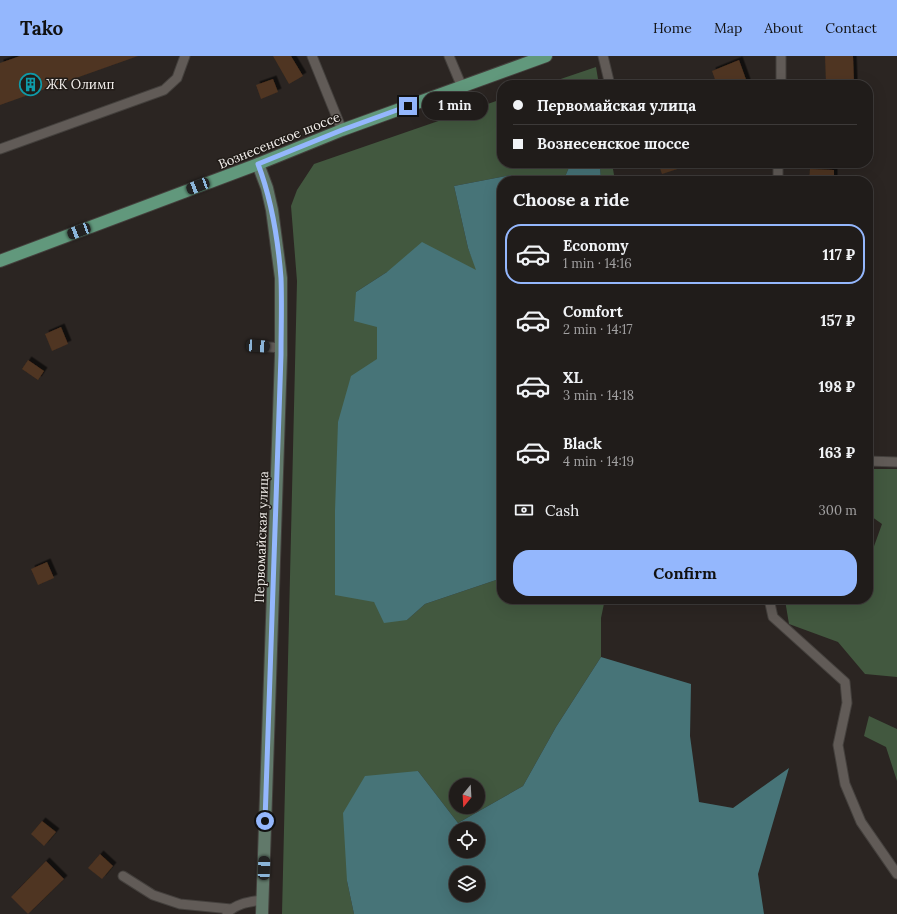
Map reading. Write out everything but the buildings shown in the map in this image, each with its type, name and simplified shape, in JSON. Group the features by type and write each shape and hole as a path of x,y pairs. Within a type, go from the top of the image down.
{"main road":[{"name":"Вознесенское шоссе","path":"0,261 258,164 342,130 546,56"}],"street":[{"name":"Первомайская улица","path":"258,164 267,188 272,210 281,278 281,348 262,914"}],"lane":[{"path":"0,149 164,90 177,78 185,56"},
{"path":"312,56 342,130"},
{"path":"448,56 462,87"},
{"path":"603,56 609,80"},
{"path":"780,80 781,56"},
{"path":"258,346 281,348"},
{"path":"873,461 897,462"},
{"path":"770,604 772,617 845,682 847,703 838,745 845,784 861,822 897,874"},
{"path":"123,876 153,896 180,904 229,911 246,902 262,900"}],"green space":[{"path":"596,67 598,80 558,80"},
{"path":"497,101 497,168 569,168 565,176 497,176 497,178 454,186 468,248 477,270 387,272 356,292 378,327 374,602 407,620 425,604 497,580 497,604 604,604 601,618 601,657 556,727 523,786 485,808 485,778 449,778 449,811 418,771 347,881 354,914 282,914 297,281 291,206 297,190 314,164"},
{"path":"600,168 613,168 614,176 601,176"},
{"path":"873,469 897,469 897,677 865,674 838,642 789,624 786,604 873,604 873,549 882,524 873,518"},
{"path":"869,716 897,729 897,781 886,747 864,736"},
{"path":"451,814 474,814 460,822 457,822"}],"water":[{"path":"569,168 600,168 601,176 565,176"},
{"path":"497,178 497,580 425,604 407,620 384,623 374,602 335,595 335,511 338,422 351,376 377,359 377,327 354,321 356,292 387,272 422,242 476,270 468,248 454,186"},
{"path":"601,657 691,684 690,736 699,802 733,808 789,768 758,874 764,914 354,914 347,881 343,813 365,776 418,771 449,811 449,814 451,814 457,822 449,822 449,858 485,858 485,822 460,822 474,814 485,814 485,808 523,786 556,727"}],"place":[{"name":"ЖК Олимп","path":"30,84"}],"route":[{"path":"265,821 281,355 281,278 272,210 267,188 258,164 342,130 408,106"}]}
